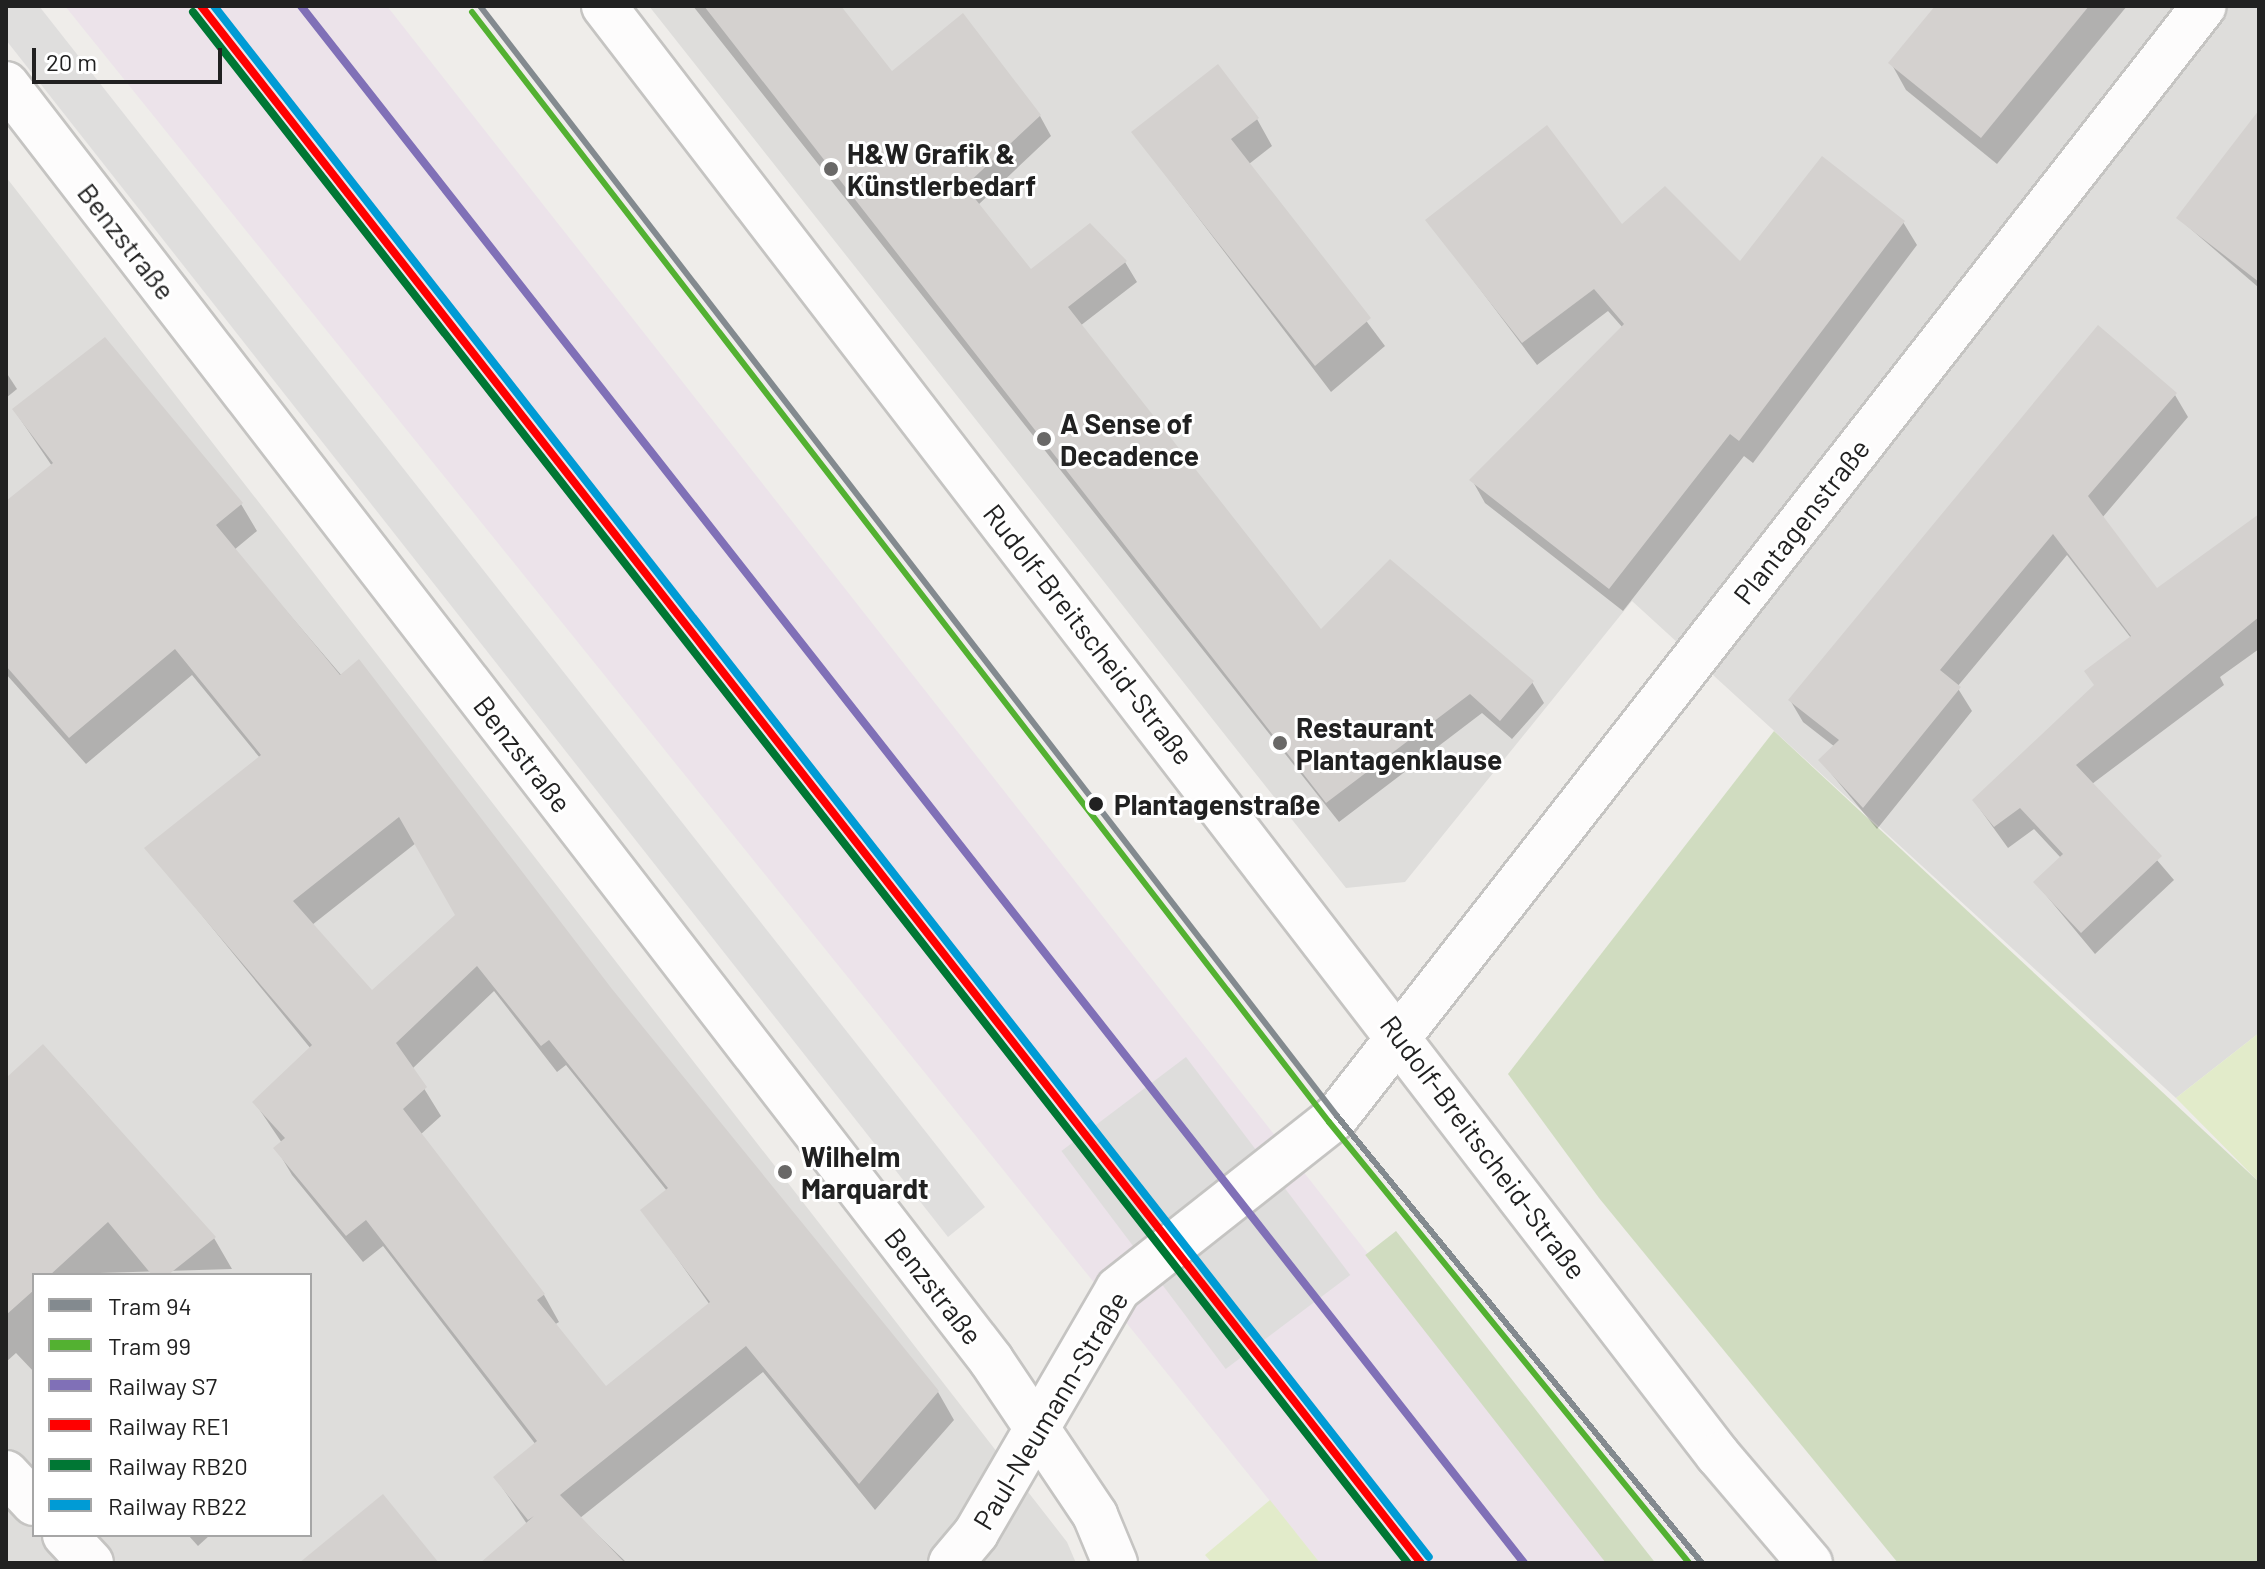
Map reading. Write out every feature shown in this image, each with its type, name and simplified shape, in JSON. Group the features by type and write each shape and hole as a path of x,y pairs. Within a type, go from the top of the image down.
{"street":[{"name":"Rudolf-Breitscheid-Straße","path":"604,6 1399,1036 1718,1455 1810,1563"},
{"name":"Plantagenstraße","path":"1399,1036 2204,6"},
{"name":"Benzstraße","path":"6,84 1037,1426 1095,1515 1115,1563"},
{"name":"Paul-Neumann-Straße","path":"951,1563 976,1533 1118,1289 1337,1116 1399,1036"},
{"path":"6,1473 32,1501"},
{"path":"67,1537 91,1563"}],"shaded area":[{"path":"6,6 39,6 985,1207 948,1237 6,40"},
{"path":"65,6 387,6 1611,1563 1320,1563"},
{"path":"649,6 2259,6 2259,1033 2176,1098 1632,601 1405,882 1346,888"},
{"path":"6,177 1067,1542 1076,1563 6,1563"}],"green space":[{"path":"1774,731 2259,1182 2259,1563 1898,1563 1599,1198 1508,1074"},
{"path":"2259,1033 2259,1182 2176,1098"},
{"path":"1396,1231 1655,1563 1606,1563 1365,1255"},
{"path":"1270,1500 1320,1563 1212,1563 1205,1555"}],"pier":[{"path":"1186,1057 1350,1275 1226,1369 1061,1151"}],"building":[{"path":"704,6 841,6 892,71 963,13 1041,115 965,186 1031,269 1090,223 1127,261 1068,307 1321,629 1390,559 1534,681 1500,721 1470,694 1326,803"},
{"path":"1935,6 2089,6 1981,138 1888,63"},
{"path":"1218,64 1259,118 1231,139 1371,318 1315,366 1131,132"},
{"path":"2259,110 2259,282 2176,218"},
{"path":"1547,125 1622,224 1665,186 1740,261 1822,156 1905,221 1739,441 1730,434 1609,589 1469,480 1624,324 1594,289 1522,343 1425,220"},
{"path":"2098,325 2177,393 2088,496 2157,588 2259,514 2259,617 2076,765 2162,856 2081,933 2033,882 2063,854 2020,808 1994,827 1972,800 2094,685 2084,671 2131,636 2053,534 1940,670 1961,687 1863,808 1818,760 1839,740 1788,700"},
{"path":"105,337 243,503 216,525 340,675 359,659 612,989 939,1391 859,1484 746,1346 560,1495 625,1563 480,1563 534,1516 528,1520 493,1477 537,1441 366,1220 346,1236 273,1148 285,1138 252,1102 312,1045 144,848 261,755 175,649 69,738 6,666 6,501 53,463 12,409","holes":["399,817 455,915 372,990 293,901","477,966 541,1046 549,1040 668,1188 640,1210 710,1302 606,1386 537,1300 545,1294 403,1109 427,1087 396,1043"]},
{"path":"43,1044 216,1237 171,1273 150,1273 108,1222 52,1273 32,1273 32,1292 6,1315 6,1078"},
{"path":"383,1494 439,1563 299,1563"}],"tram line":[{"name":"94","path":"480,6 1337,1116 1702,1563"},
{"name":"99","path":"472,12 1329,1122 1689,1563"}],"rail line":[{"name":"RE1","path":"201,6 1421,1563"},
{"name":"RB22","path":"214,6 1429,1557"},
{"name":"S7","path":"301,6 1524,1563"},
{"name":"RB20","path":"193,12 1408,1563"}],"place":[{"name":"H&W Grafik & Künstlerbedarf","path":"831,169"},
{"name":"A Sense of Decadence","path":"1044,439"},
{"name":"Restaurant Plantagenklause","path":"1280,743"},
{"name":"Plantagenstraße","path":"1096,804"},
{"name":"Wilhelm Marquardt","path":"785,1172"}]}
